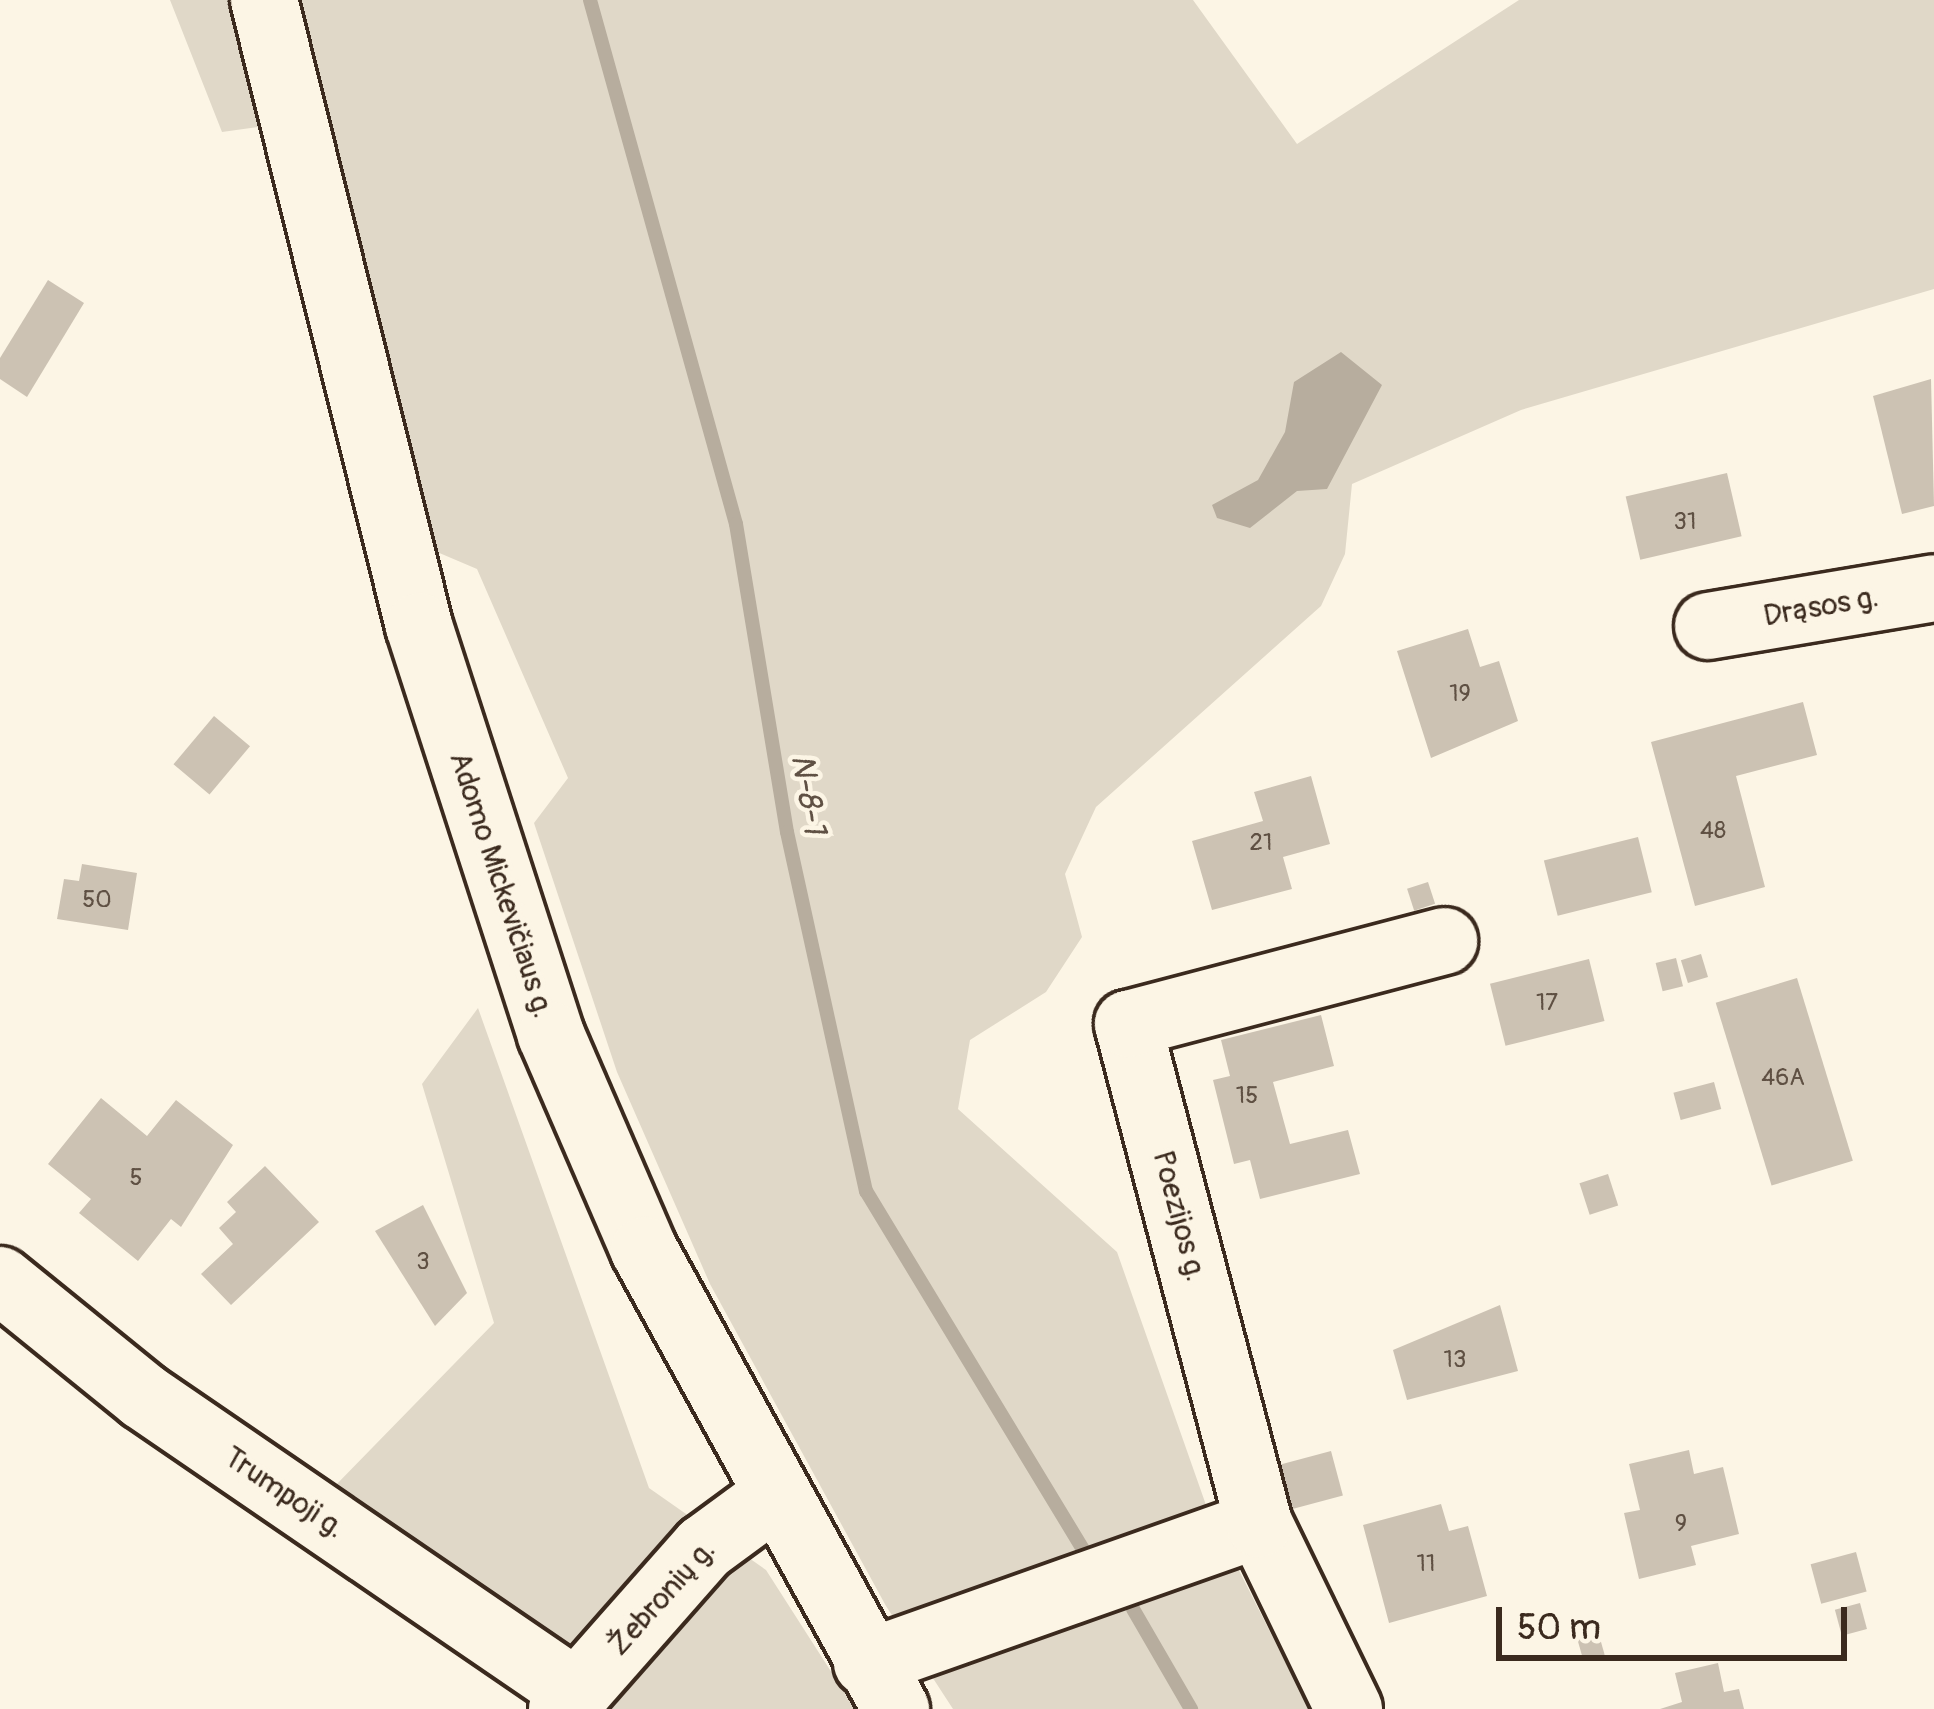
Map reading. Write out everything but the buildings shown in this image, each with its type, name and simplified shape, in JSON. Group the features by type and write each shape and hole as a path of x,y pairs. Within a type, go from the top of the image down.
{"street":[{"name":"Adomo Mickevičiaus g.","path":"264,0 477,820 551,1035 644,1250 772,1498 881,1686"},
{"name":"Drąsos g.","path":"1708,626 1934,588"},
{"name":"Poezijos g.","path":"1349,1709 1259,1524 1128,1024 1444,941"},
{"name":"Trumpoji g.","path":"0,1280 143,1396 570,1701"},
{"name":"Žebronių g.","path":"570,1701 704,1547 772,1498"},
{"path":"881,1686 1259,1524"}],"shaded area":[{"path":"170,0 234,0 265,126 222,132"},
{"path":"288,0 1193,0 1297,144 1519,0 1934,0 1934,289 1521,410 1352,484 1345,554 1321,606 1096,807 1065,874 1082,937 1046,992 970,1040 958,1109 1117,1252 1206,1505 1309,1709 953,1709 886,1606 710,1284 617,1072 534,823 568,778 477,569 430,549"},
{"path":"1341,352 1382,385 1327,489 1297,491 1250,528 1217,518 1212,505 1258,480 1285,432 1294,382"},
{"path":"478,1008 649,1488 766,1570 855,1709 531,1709 538,1698 292,1530 494,1323 422,1084"}],"waterway":[{"name":"N-8-1","path":"590,0 736,524 787,832 866,1191 1084,1551"},
{"name":"N-8-1","path":"1133,1609 1191,1709"}]}
